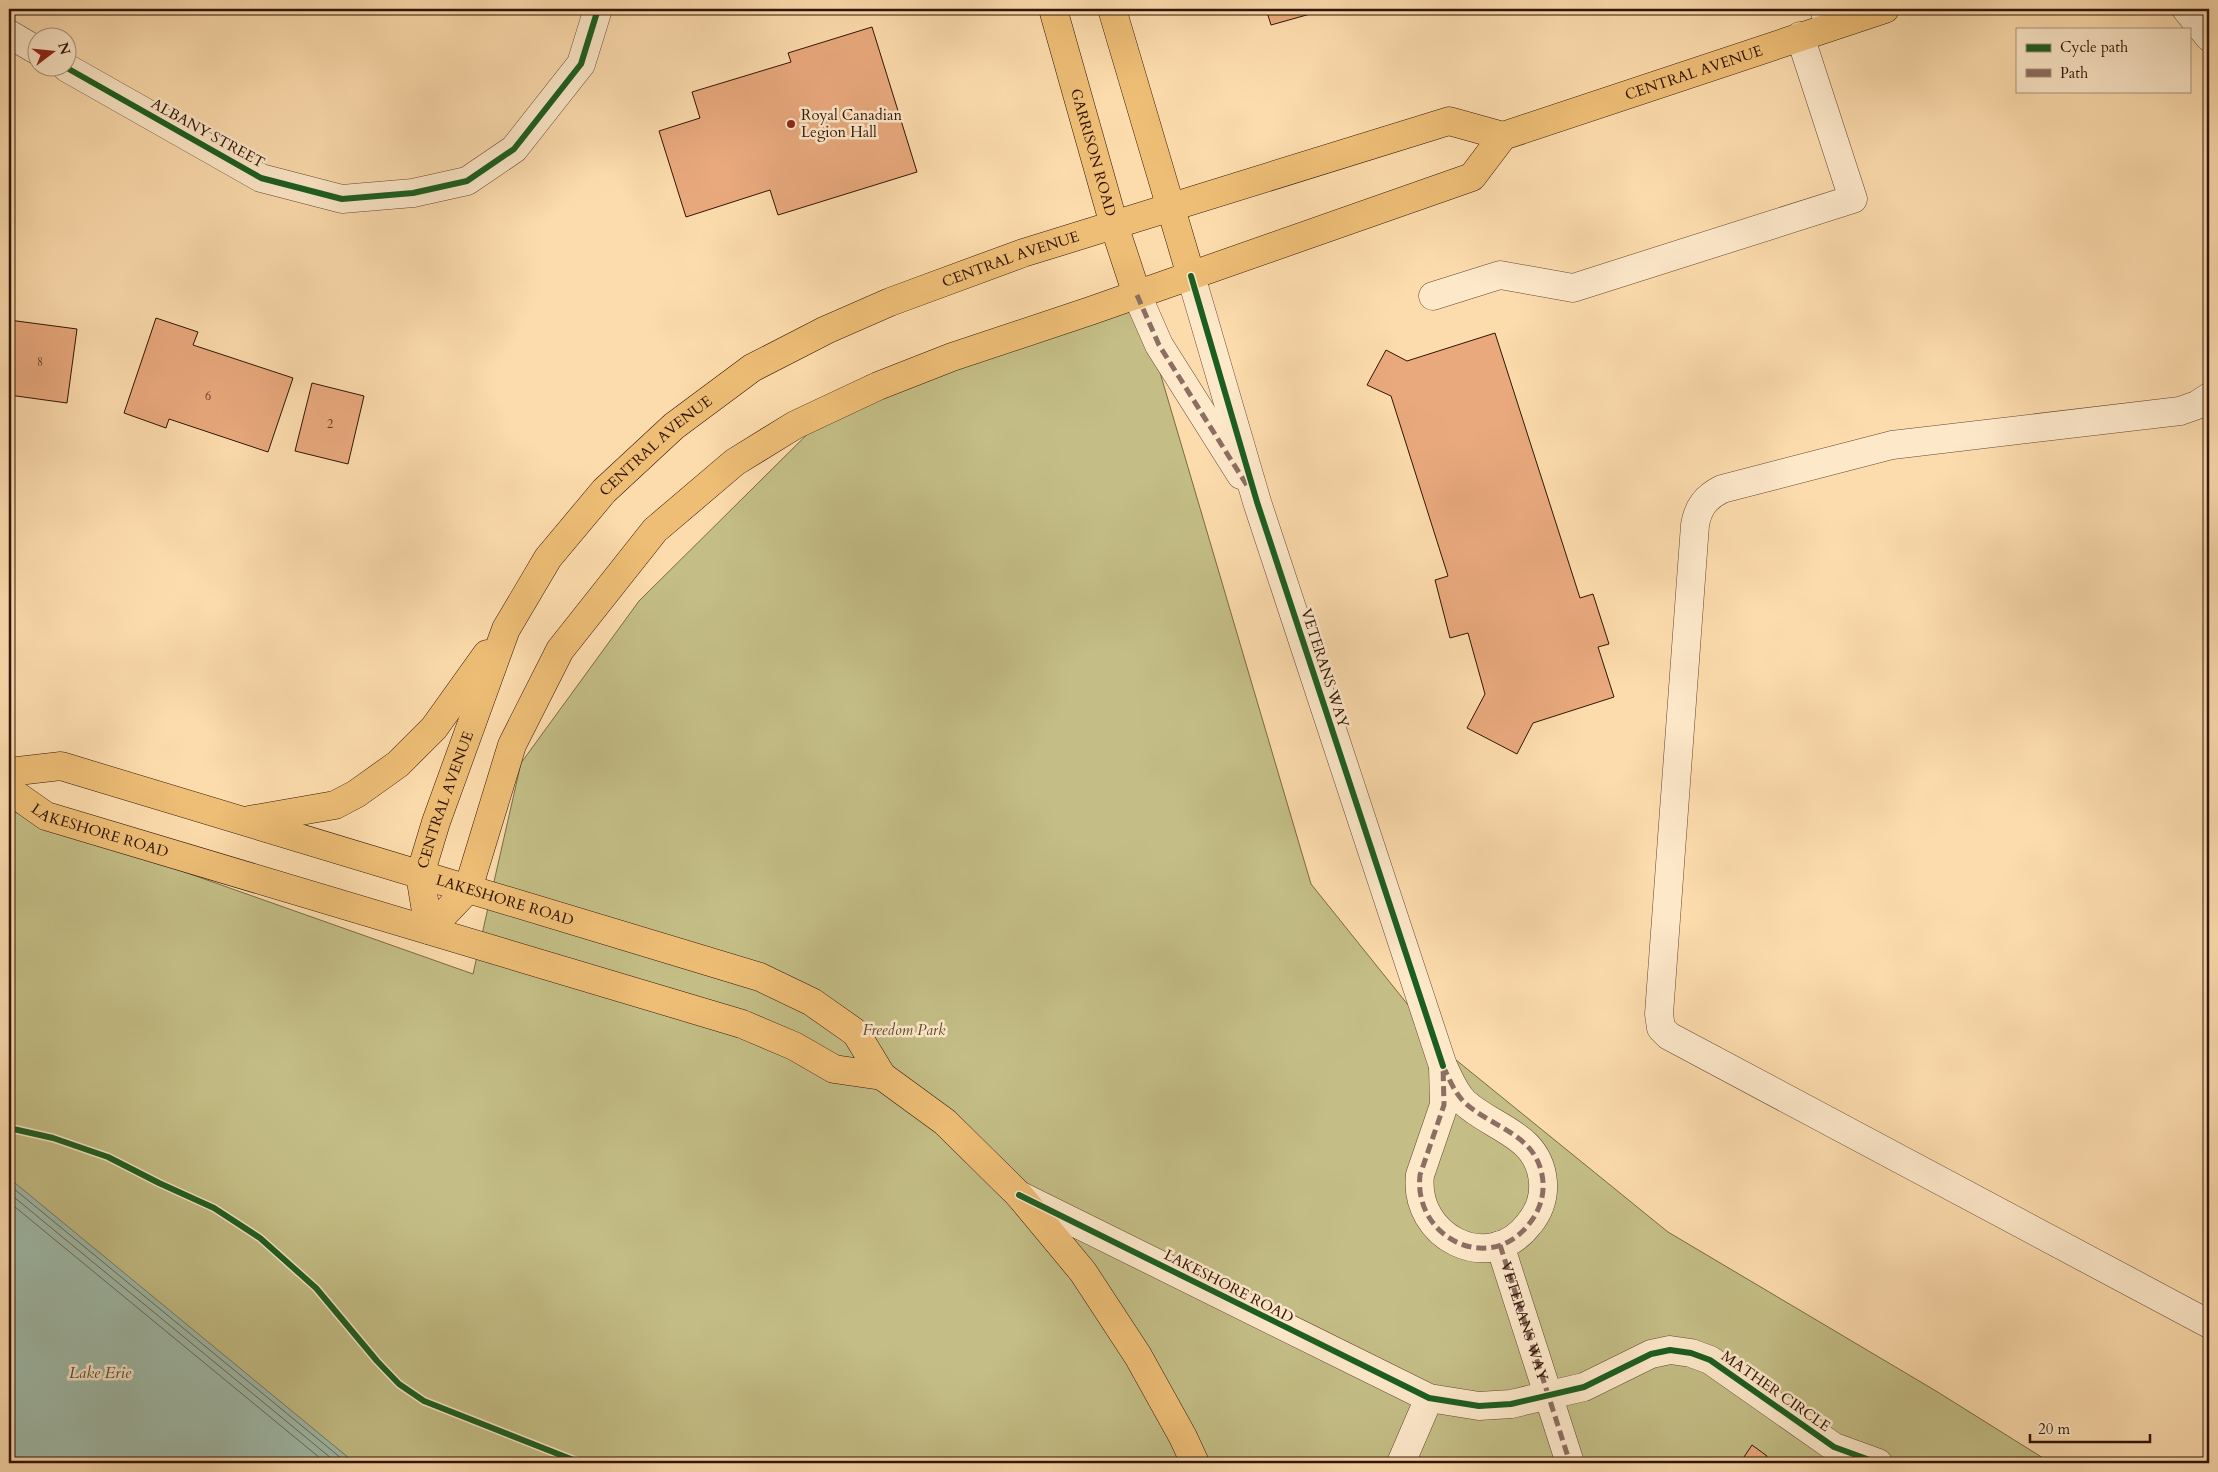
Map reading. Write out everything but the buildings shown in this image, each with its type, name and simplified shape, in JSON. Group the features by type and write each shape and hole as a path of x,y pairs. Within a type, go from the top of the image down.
{"main road":[{"name":"GARRISON ROAD","path":"1053,9 1114,225 1137,295"},
{"path":"1112,9 1191,276"},
{"name":"CENTRAL AVENUE","path":"429,930 420,875 436,822 506,628 548,558 604,491 674,426 752,368 826,330 890,302 1022,253 1449,121 1503,136 1800,36 1826,18 1885,9"},
{"path":"429,930 468,888 512,745 560,650 655,530 735,462 795,425 878,386 952,357 1137,295 1472,177 1503,136"},
{"path":"245,821 335,805 356,794 398,764 434,728 506,628"},
{"name":"LAKESHORE ROAD","path":"9,772 61,766 760,977 812,1002 856,1033 882,1076 945,1122 1019,1195 1083,1272 1138,1356 1183,1437 1195,1463"},
{"name":"LAKESHORE ROAD","path":"9,790 46,816 742,1024 794,1046 834,1069 882,1076"}],"street":[{"name":"ALBANY STREET","path":"78,74 261,178 342,199 414,193 467,181 514,149 581,64 598,9"},
{"path":"2186,9 2209,37"},
{"path":"9,34 28,45"},
{"path":"1433,296 1500,275 1573,288 1853,199 1800,36"},
{"name":"VETERANS WAY","path":"1191,276 1257,502 1444,1066 1453,1088 1462,1101 1486,1119 1518,1136 1526,1143 1538,1160 1543,1190 1538,1211 1522,1232 1500,1245 1479,1248 1458,1244 1433,1225 1423,1207 1419,1191 1420,1176 1444,1105 1444,1066"},
{"name":"VETERANS WAY","path":"1137,295 1159,345 1257,502"},
{"path":"2209,397 2197,405 2180,411 1892,444 1722,489 1704,502 1697,513 1695,525 1659,1014 1660,1028 1669,1036 2209,1324"},
{"name":"LAKESHORE ROAD","path":"1019,1195 1279,1326 1428,1398"},
{"name":"VETERANS WAY","path":"1500,1245 1570,1463"},
{"name":"MATHER CIRCLE","path":"1428,1398 1479,1406 1511,1404 1584,1387 1652,1354 1670,1350 1691,1353 1710,1360 1834,1447 1878,1463"},
{"path":"1401,1463 1428,1398"}],"green space":[{"name":"Freedom Park","path":"1122,311 1143,315 1311,884 1445,1051 1668,1232 1936,1391 2051,1463 263,1463 9,1229 9,810 473,974 521,763 639,601 866,376"}],"water":[{"name":"Lake Erie","path":"9,1182 15,1183 355,1463 9,1463"}],"marked path":[{"path":"1137,295 1159,345 1248,487"},
{"path":"1443,1066 1460,1098 1524,1143 1533,1153 1540,1166 1543,1193 1536,1214 1529,1224 1513,1239 1494,1247 1475,1248 1457,1242 1441,1231 1428,1216 1421,1197 1420,1175 1444,1105 1443,1066"},
{"path":"1500,1245 1570,1463"}],"cycle path":[{"path":"78,74 261,178 342,199 413,193 467,181 514,149 581,64 598,9"},
{"path":"1191,276 1257,502 1443,1066"},
{"path":"9,1128 53,1138 108,1157 214,1208 260,1238 316,1288 377,1361 399,1384 424,1401 581,1463"},
{"path":"1019,1195 1429,1398 1479,1406 1511,1404 1584,1387 1651,1354 1670,1350 1691,1353 1710,1360 1834,1447 1878,1463"}],"place":[{"name":"Royal Canadian Legion Hall","path":"791,124"}]}
